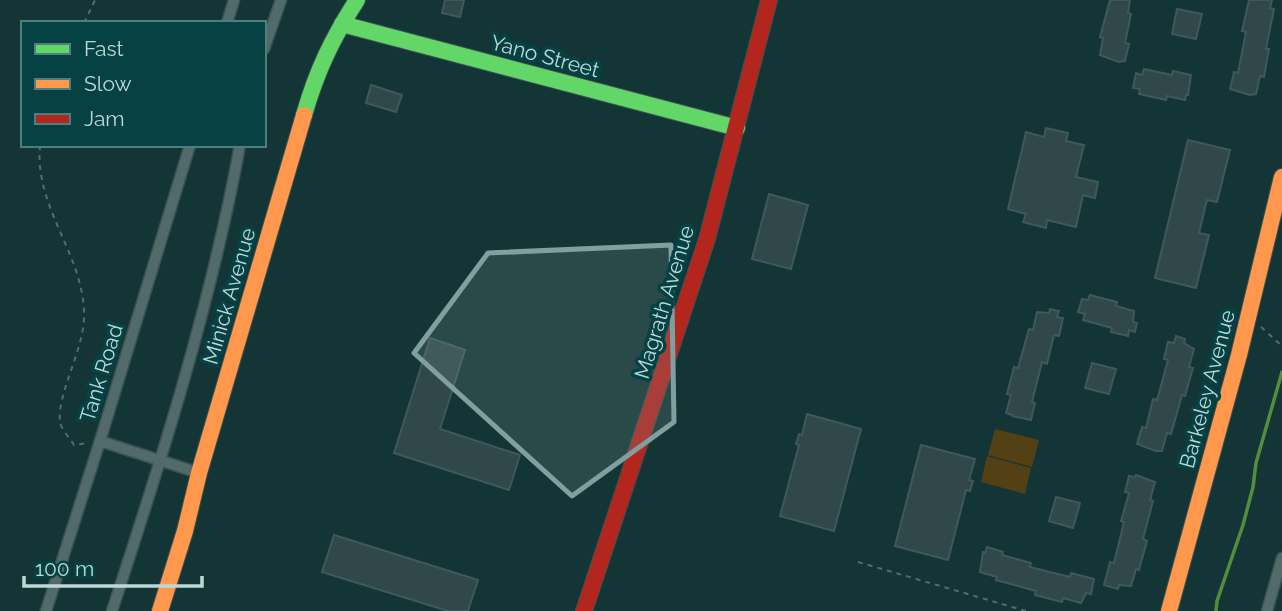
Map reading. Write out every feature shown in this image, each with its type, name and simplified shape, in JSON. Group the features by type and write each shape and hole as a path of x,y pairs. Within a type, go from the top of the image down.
{"main road":[{"name":"Minick Avenue","path":"160,611 313,83 323,57 357,0"},
{"name":"Magrath Avenue","path":"584,611 707,239 769,0"},
{"name":"Yano Street","path":"342,24 737,128"},
{"name":"Barkeley Avenue","path":"1169,611 1247,320 1282,177"}],"street":[{"path":"228,21 234,0"},
{"path":"266,42 281,0"},
{"name":"Tank Road","path":"46,611 189,147"},
{"path":"112,611 206,308 226,224 240,147"},
{"path":"100,441 199,472"},
{"path":"1267,611 1282,558"}],"path":[{"path":"85,21 95,0"},
{"path":"40,147 39,158 46,195 82,289 85,315 79,351 62,404 60,424 74,445 100,441"},
{"path":"1247,320 1260,326 1282,346"},
{"path":"858,562 1026,611"}],"highlighted area":[{"path":"671,245 674,422 572,496 414,353 488,253"}],"shaded area":[{"path":"995,429 1039,440 1032,467 988,455"},
{"path":"987,456 1031,468 1025,494 981,482"}],"building":[{"path":"445,0 464,0 460,17 442,13"},
{"path":"1110,0 1130,0 1128,13 1131,14 1125,43 1129,44 1125,61 1119,62 1100,55 1103,38 1100,37"},
{"path":"1249,0 1272,0 1270,8 1274,9 1264,77 1260,76 1256,94 1250,95 1230,89 1234,72 1238,73 1246,32 1242,31"},
{"path":"1177,9 1202,14 1196,39 1172,34"},
{"path":"1144,69 1172,75 1173,71 1191,75 1185,100 1167,96 1166,100 1139,94 1140,89 1133,88 1136,73 1142,75"},
{"path":"371,85 402,95 396,112 366,103"},
{"path":"1046,128 1068,133 1066,141 1084,145 1076,177 1098,182 1095,198 1083,195 1076,227 1047,220 1046,228 1023,222 1026,214 1008,209 1026,132 1044,137"},
{"path":"1188,140 1230,150 1217,202 1207,200 1199,233 1209,235 1196,288 1155,278"},
{"path":"769,194 808,205 791,269 752,259"},
{"path":"1090,295 1117,302 1116,306 1134,311 1133,322 1137,323 1135,332 1129,330 1128,336 1111,332 1112,328 1083,320 1085,314 1078,312 1082,299 1088,300"},
{"path":"1050,309 1059,311 1057,317 1063,318 1059,336 1054,335 1047,364 1042,362 1032,402 1035,403 1031,420 1012,416 1006,413 1011,395 1007,394 1014,367 1018,368 1029,329 1033,330 1037,312 1049,313"},
{"path":"1176,336 1185,339 1184,343 1194,349 1189,367 1193,368 1171,434 1167,433 1162,451 1156,451 1137,444 1142,427 1146,428 1153,399 1157,400 1168,360 1164,359 1168,342 1174,343"},
{"path":"430,338 465,350 440,429 520,455 509,490 394,453"},
{"path":"1092,363 1116,369 1109,394 1085,388"},
{"path":"807,414 861,429 834,531 780,516 799,445 796,444 799,434 802,435"},
{"path":"921,445 975,459 969,480 973,481 970,491 966,490 948,560 895,546"},
{"path":"1136,475 1155,482 1143,539 1147,541 1139,570 1136,569 1131,586 1119,585 1118,589 1104,585 1110,562 1114,563 1124,522 1121,521 1129,493 1125,492 1129,476"},
{"path":"1056,497 1080,503 1073,528 1049,521"},
{"path":"334,535 478,580 468,611 448,611 322,572"},
{"path":"987,547 1003,552 1002,555 1031,563 1030,567 1070,577 1071,573 1094,579 1091,594 1086,593 1081,603 1063,598 1062,602 1035,595 1036,591 996,580 997,577 980,572 983,552 985,553"}],"waterway":[{"path":"1216,611 1243,525 1256,463 1282,372"}],"traffic: fast":[{"path":"304,115 326,55 357,0"},
{"path":"342,24 737,128"}],"traffic: slow":[{"path":"160,611 304,115"},
{"path":"1169,611 1239,355 1282,177"}],"traffic: jam":[{"path":"584,611 707,239 769,0"}]}
